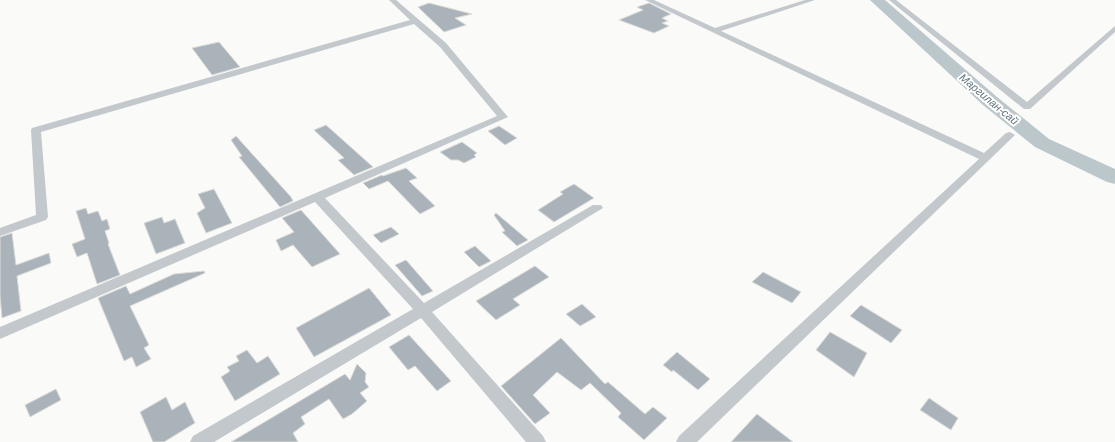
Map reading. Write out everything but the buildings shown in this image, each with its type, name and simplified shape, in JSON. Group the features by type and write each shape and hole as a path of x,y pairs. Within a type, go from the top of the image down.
{"street":[{"path":"0,333 503,117 442,45 392,0"},
{"path":"648,0 986,158"},
{"path":"714,31 812,0"},
{"path":"892,0 1027,106 1115,28"},
{"path":"0,232 42,217 36,130 415,21"},
{"path":"685,442 1010,135"},
{"path":"316,197 423,311 537,442"},
{"path":"199,442 597,208"}],"waterway":[{"name":"Маргилан-сай","path":"877,0 990,101 1042,143 1115,177"}]}
